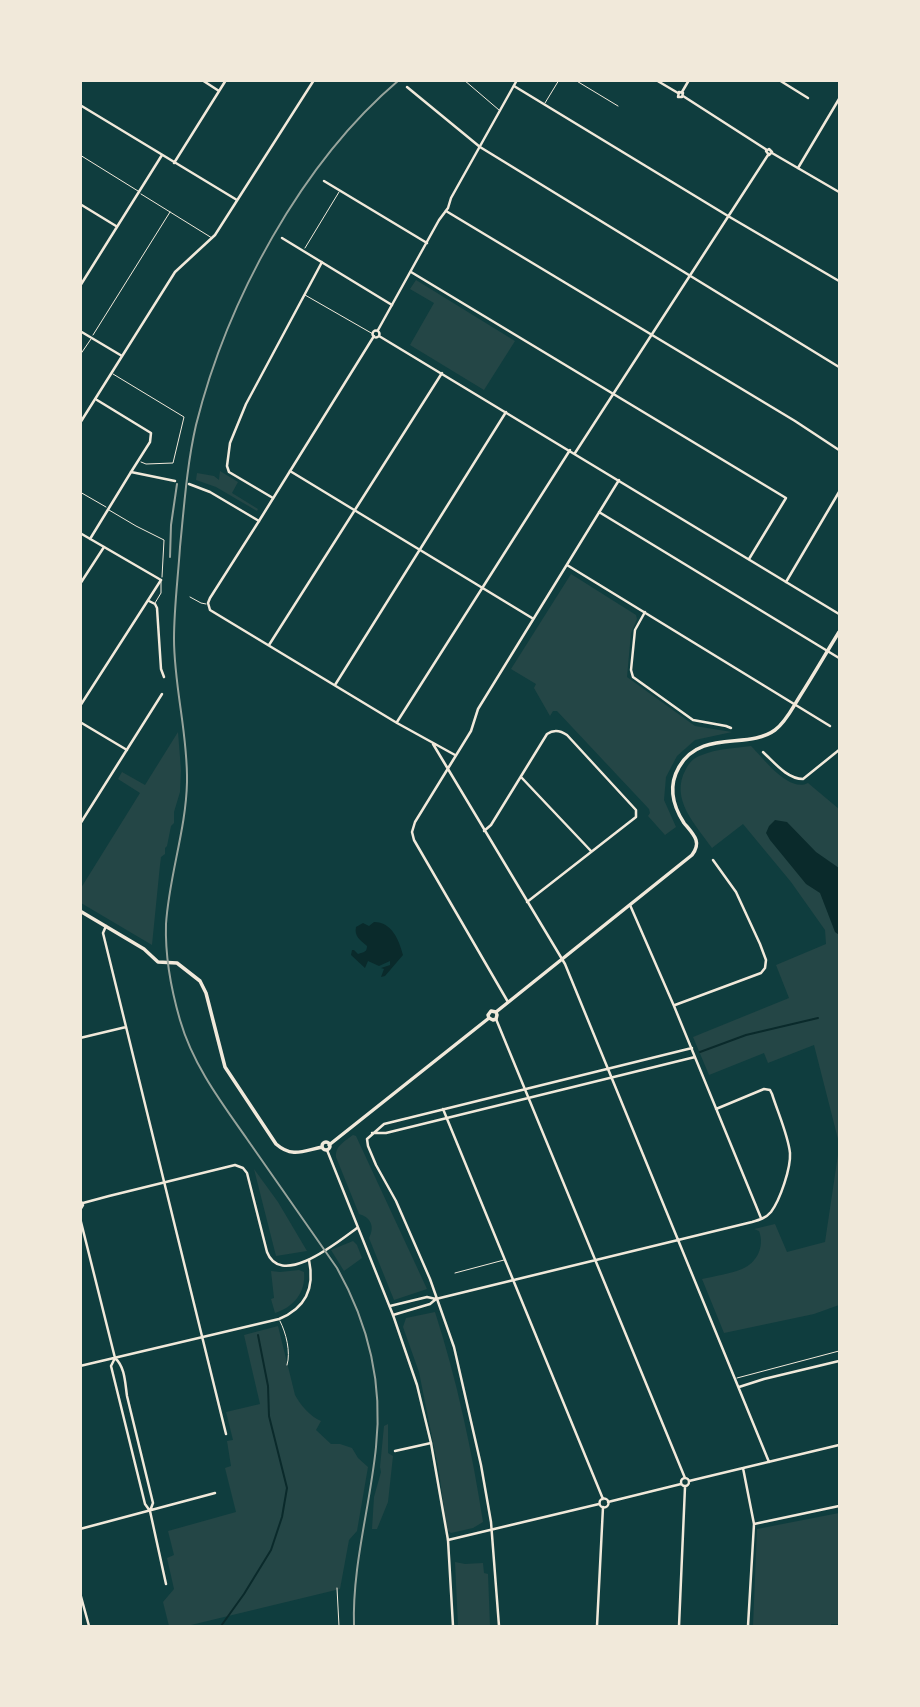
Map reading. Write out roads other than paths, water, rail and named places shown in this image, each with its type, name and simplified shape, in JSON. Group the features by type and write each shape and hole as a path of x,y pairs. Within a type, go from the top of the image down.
{"main road":[{"path":"489,1018 496,1019 496,1013 508,1002 695,852 695,838 682,820 673,798 673,781 679,767 691,754 710,744 760,737 783,723 839,632"},
{"path":"80,911 144,949 156,961 178,964 202,984 225,1067 276,1144 295,1153 324,1149 324,1143 330,1144 489,1018"},
{"path":"489,1018 489,1012 496,1013"}],"street":[{"path":"202,80 219,91"},
{"path":"174,163 226,80"},
{"path":"80,423 178,268 212,238 314,80"},
{"path":"456,756 212,611 208,603 375,336 374,331 446,211 517,80"},
{"path":"575,453 770,154 770,149 767,150 656,80"},
{"path":"681,94 689,80"},
{"path":"779,80 808,98"},
{"path":"514,86 839,281"},
{"path":"407,87 480,147 839,367"},
{"path":"798,167 839,99"},
{"path":"80,105 237,200"},
{"path":"770,154 798,167 839,192"},
{"path":"80,286 162,155"},
{"path":"324,181 427,243"},
{"path":"80,204 117,227"},
{"path":"446,211 839,450"},
{"path":"282,238 392,305"},
{"path":"273,498 229,471 229,446 247,401 322,262"},
{"path":"411,272 786,498 749,559"},
{"path":"80,331 122,356"},
{"path":"375,336 442,373 839,614"},
{"path":"269,646 442,373"},
{"path":"90,539 150,442 148,430 96,399"},
{"path":"335,685 506,412"},
{"path":"397,723 570,450"},
{"path":"289,471 533,618"},
{"path":"131,472 175,481"},
{"path":"508,1002 413,838 412,831 473,728 478,709 619,480"},
{"path":"189,484 210,492 258,521"},
{"path":"786,582 839,492"},
{"path":"599,512 839,658"},
{"path":"80,533 161,580 80,706"},
{"path":"80,584 104,547"},
{"path":"566,565 830,726"},
{"path":"148,601 157,608 161,669 164,677"},
{"path":"645,612 635,630 632,677 693,720 731,728"},
{"path":"80,824 162,694"},
{"path":"80,722 127,750"},
{"path":"484,831 491,825 547,734 552,731 566,735 636,810 635,817 527,902"},
{"path":"432,744 565,964 769,1462"},
{"path":"764,751 792,777 803,779 839,750"},
{"path":"521,777 592,852"},
{"path":"674,1006 761,973 765,968 766,960 760,944 736,892 712,860"},
{"path":"630,905 762,1219"},
{"path":"106,926 103,933 226,1434"},
{"path":"496,1019 685,1478 689,1481"},
{"path":"80,1038 126,1027"},
{"path":"499,1626 492,1530 481,1465 454,1347 430,1279 400,1209 369,1151 367,1139 384,1124 692,1048"},
{"path":"372,1133 386,1133 446,1119 695,1057"},
{"path":"393,1315 430,1304 436,1299 762,1219 770,1213 780,1195 790,1159 787,1138 772,1094 770,1090 764,1089 716,1109"},
{"path":"443,1110 603,1499 608,1502 688,1485 689,1481 839,1445"},
{"path":"324,1149 390,1306 412,1367 431,1443 448,1540 453,1626"},
{"path":"80,1210 82,1202 238,1166 247,1172 273,1263 298,1264 309,1260 357,1228"},
{"path":"80,1218 115,1358 121,1364 153,1503 150,1511"},
{"path":"80,1367 279,1319 295,1312 308,1294 311,1274 309,1260"},
{"path":"390,1306 427,1297 436,1299"},
{"path":"115,1358 111,1366 145,1504 150,1511 166,1584"},
{"path":"738,1387 839,1361"},
{"path":"119,1398 127,1396"},
{"path":"130,1443 138,1441"},
{"path":"395,1451 431,1443"},
{"path":"137,1470 145,1468"},
{"path":"743,1468 754,1524 748,1626"},
{"path":"679,1626 682,1480 685,1478"},
{"path":"80,1530 215,1493"},
{"path":"448,1540 599,1504 603,1499"},
{"path":"603,1507 607,1506 608,1502"},
{"path":"599,1504 603,1507"},
{"path":"754,1524 839,1506"},
{"path":"597,1626 603,1507"},
{"path":"80,1593 89,1626"}],"lane":[{"path":"464,80 500,111"},
{"path":"544,105 558,80"},
{"path":"576,80 618,106"},
{"path":"80,155 212,238"},
{"path":"304,251 340,190"},
{"path":"80,355 170,212"},
{"path":"305,295 375,336"},
{"path":"111,373 184,417 173,463 138,462"},
{"path":"80,492 164,540 161,592 154,604"},
{"path":"190,597 201,603 208,603"},
{"path":"455,1273 505,1260"},
{"path":"279,1319 284,1329 289,1359 287,1365"},
{"path":"735,1378 839,1351"},
{"path":"337,1588 339,1626"}],"waterway":[{"path":"700,1052 746,1035 818,1018"},
{"path":"221,1626 271,1550 282,1517 287,1488 269,1416 268,1386 258,1335"}],"railway":[{"path":"354,1626 358,1559 378,1423 375,1377 365,1332 337,1268 200,1068 186,1037 171,984 166,924 184,818 187,782 174,627 184,501 193,440 227,330 272,237 300,193 330,151 363,114 399,80"},
{"path":"170,557 177,484"}]}
